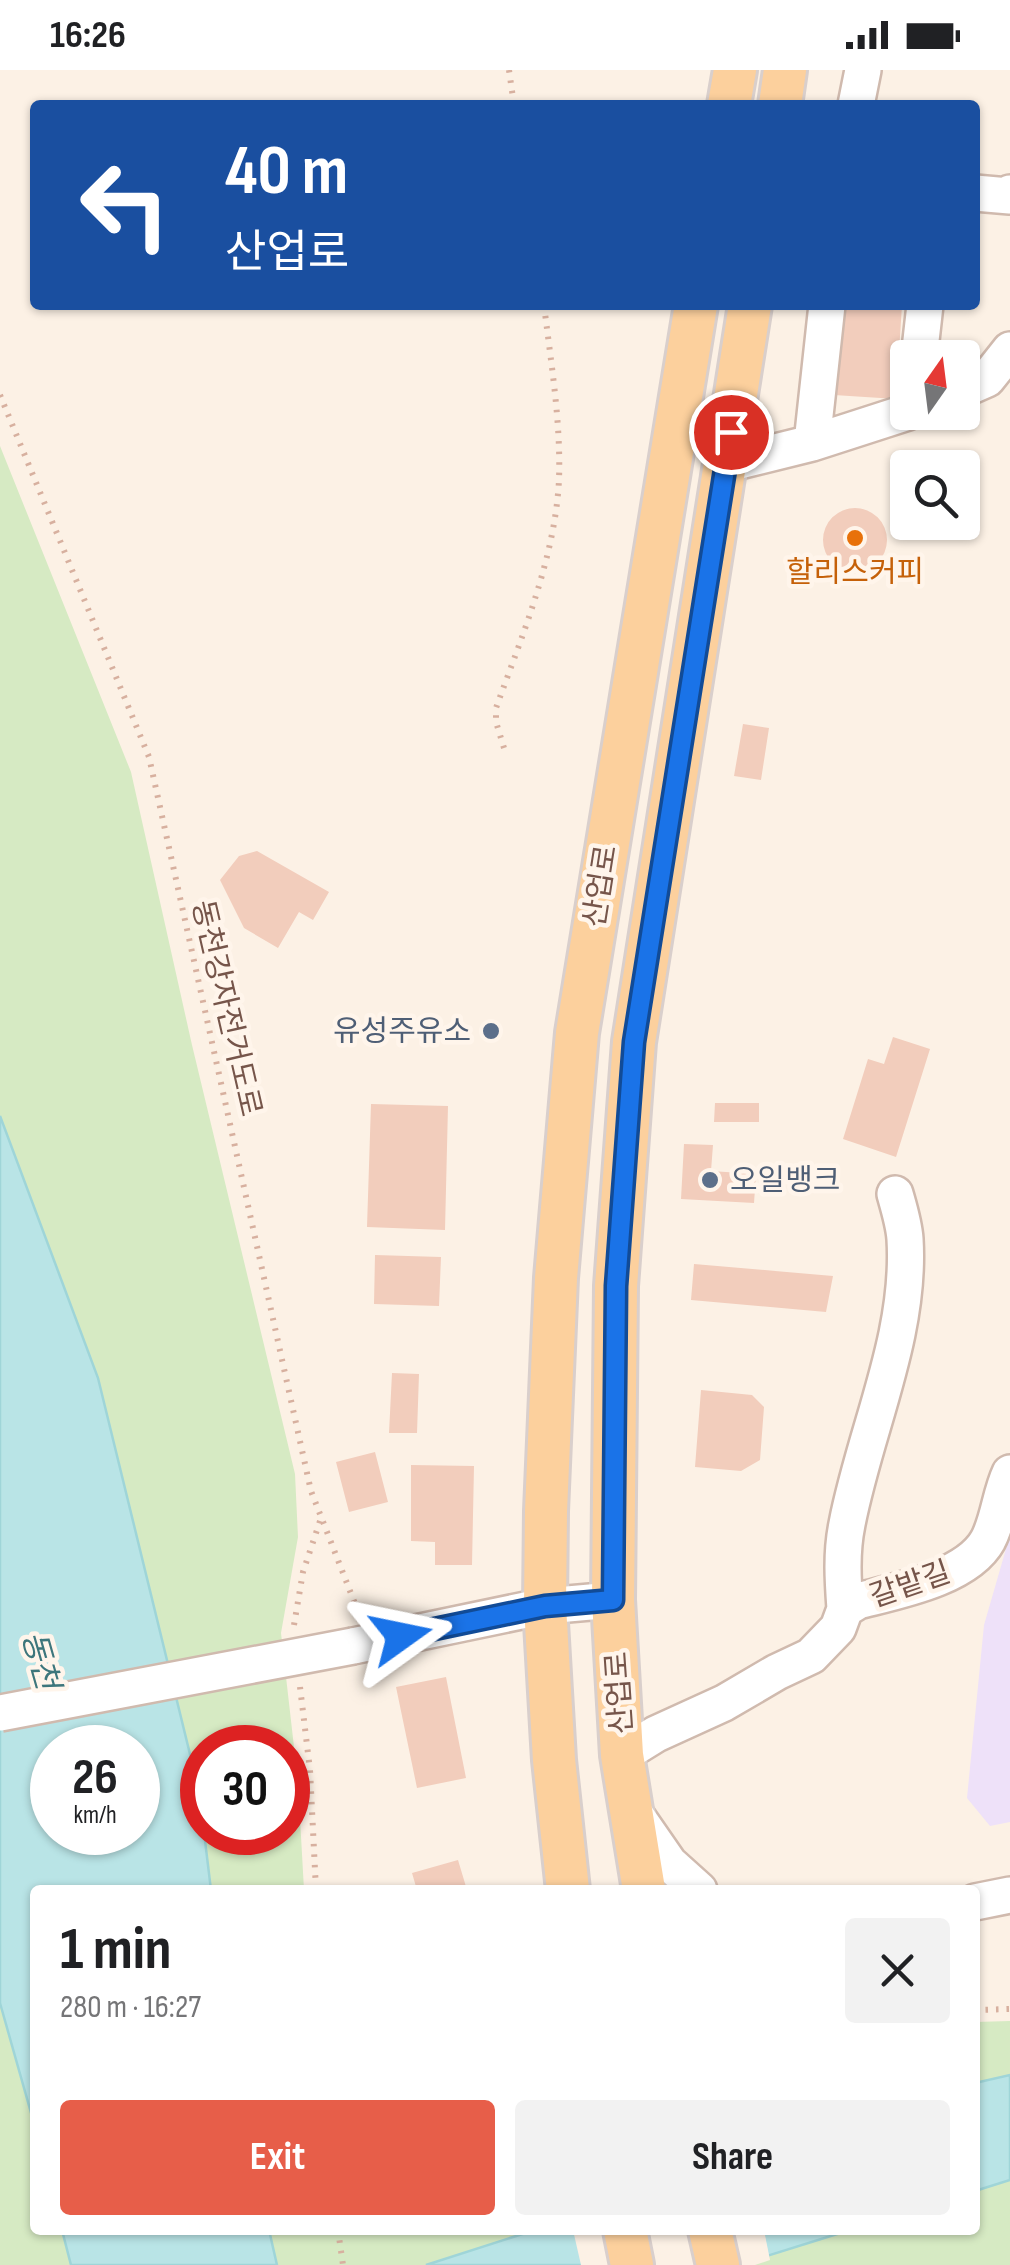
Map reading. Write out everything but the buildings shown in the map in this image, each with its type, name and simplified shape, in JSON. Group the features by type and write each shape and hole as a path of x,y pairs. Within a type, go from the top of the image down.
{"main road":[{"path":"730,100 735,70"},
{"path":"781,100 785,70"},
{"name":"산업로","path":"567,1885 554,1760 545,1606 556,1278 577,1033 695,310"},
{"name":"산업로","path":"643,1885 622,1755 613,1600 616,1286 634,1042 749,310"},
{"path":"626,2235 632,2265"},
{"path":"711,2235 718,2265"}],"street":[{"path":"857,100 863,70"},
{"path":"980,193 1010,193"},
{"path":"812,442 826,310"},
{"path":"922,340 925,310"},
{"path":"980,382 987,379 1010,350"},
{"path":"727,464 890,418"},
{"path":"845,1609 842,1555 846,1524 894,1349 905,1287 905,1235 896,1194"},
{"name":"갈밭길","path":"622,1755 811,1656 838,1628 845,1609 947,1575 969,1562 987,1541 1010,1474"},
{"path":"0,1713 545,1606 613,1600"},
{"path":"631,1808 669,1863 693,1885"},
{"path":"980,1901 1010,1895"}],"path":[{"path":"509,70 513,100"},
{"path":"504,748 496,708 518,652 539,580 554,526 559,482 555,394 545,310"},
{"name":"동천강자전거도로","path":"0,395 149,756 310,1492 361,1644"},
{"path":"294,1632 303,1572 320,1519"},
{"path":"298,1671 310,1770 316,1885"},
{"path":"980,2010 1010,2009"},
{"path":"339,2235 343,2265"}],"shaded area":[{"path":"1010,1535 1010,1822 990,1826 967,1798 984,1625"}],"green space":[{"path":"0,446 131,772 295,1474 298,1537 281,1633 291,1725 183,1725 98,1378 0,1116"},
{"path":"207,1855 302,1855 304,1885 210,1885"},
{"path":"0,2003 30,2109 30,2235 63,2235 71,2265 0,2265"},
{"path":"1010,2021 1010,2075 980,2082 980,2022"},
{"path":"1010,2180 1010,2265 738,2265 834,2235 980,2235 980,2189"},
{"path":"270,2235 519,2235 426,2265 277,2265"}],"water":[{"name":"동천","path":"0,1116 98,1378 183,1725 180,1855 207,1855 210,1885 30,1885 30,2109 0,2003"},
{"path":"1010,2075 1010,2180 980,2189 980,2082"},
{"path":"63,2235 270,2235 277,2265 71,2265"},
{"path":"519,2235 834,2235 738,2265 426,2265"}],"pier":[{"path":"574,2235 765,2235 770,2260 755,2265 581,2265"}],"place":[{"name":"할리스커피","path":"855,538"},
{"name":"유성주유소","path":"491,1031"},
{"name":"오일뱅크","path":"710,1180"}],"route":[{"path":"401,1636 545,1606 613,1600 616,1286 634,1042 731,432"}]}
